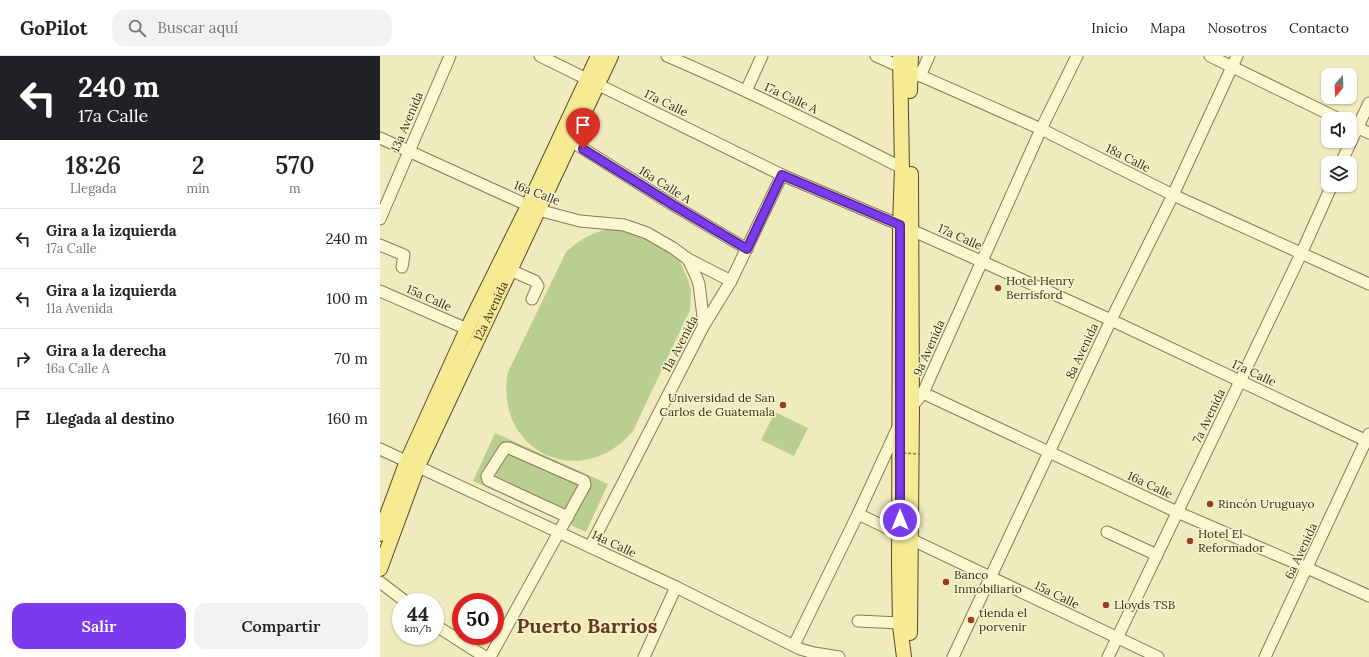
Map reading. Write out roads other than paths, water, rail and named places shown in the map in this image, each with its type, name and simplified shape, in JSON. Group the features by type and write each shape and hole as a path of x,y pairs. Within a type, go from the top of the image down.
{"main road":[{"name":"12a Avenida","path":"380,569 412,464 467,329 569,144 593,81 598,56"},
{"name":"12a Avenida","path":"380,534 412,464 510,270 533,208 593,81 611,56"},
{"path":"904,657 900,623 912,406 902,168 908,68 911,56"},
{"path":"908,68 900,423 910,628 913,657"}],"street":[{"name":"13a Avenida","path":"380,220 450,56"},
{"name":"17a Calle","path":"540,56 782,175 983,262 1368,439"},
{"name":"17a Calle A","path":"667,56 746,91 902,168"},
{"path":"746,91 762,56"},
{"name":"18a Calle","path":"876,56 908,68 1042,129 1173,195 1369,284"},
{"path":"908,68 929,56"},
{"name":"9a Avenida","path":"796,650 900,423 923,393 1042,129 1077,56"},
{"path":"1210,56 1234,61 1326,112"},
{"name":"8a Avenida","path":"953,657 1111,320 1173,195 1234,61"},
{"path":"1357,121 1369,103"},
{"path":"1357,127 1369,133"},
{"name":"16a Calle","path":"380,138 533,208 580,221 624,225 647,233 688,259 731,281"},
{"path":"569,144 589,160"},
{"name":"16a Calle A","path":"569,144 747,249"},
{"name":"11a Avenida","path":"590,547 704,325 731,281 782,175"},
{"name":"7a Avenida","path":"1108,657 1157,556 1176,512 1301,254 1329,192"},
{"path":"380,245 404,255 402,267"},
{"path":"688,259 699,284 704,325"},
{"path":"510,270 535,281 538,286 532,299"},
{"name":"15a Calle","path":"380,291 467,329"},
{"name":"16a Calle","path":"923,393 1176,512 1369,596"},
{"name":"6a Avenida","path":"1265,657 1368,439"},
{"path":"490,657 568,517 585,485 584,481 509,448 505,448 487,476 488,480 568,517"},
{"name":"14a Calle","path":"380,449 676,587 796,650 839,657"},
{"name":"15a Calle","path":"858,514 1158,657"},
{"path":"1106,532 1157,556"},
{"path":"380,582 394,593"},
{"path":"644,657 676,587"},
{"path":"858,621 900,623"},
{"path":"444,631 485,657"}],"place":[{"name":"Hotel Henry Berrisford","path":"998,288"},
{"name":"Universidad de San Carlos de Guatemala","path":"783,405"},
{"name":"Rincón Uruguayo","path":"1210,504"},
{"name":"Hotel El Reformador","path":"1190,541"},
{"name":"Banco Inmobiliario","path":"946,582"},
{"name":"Lloyds TSB","path":"1106,605"},
{"name":"tienda el porvenir","path":"971,620"}],"district":[{"name":"Puerto Barrios","path":"587,626"}]}
